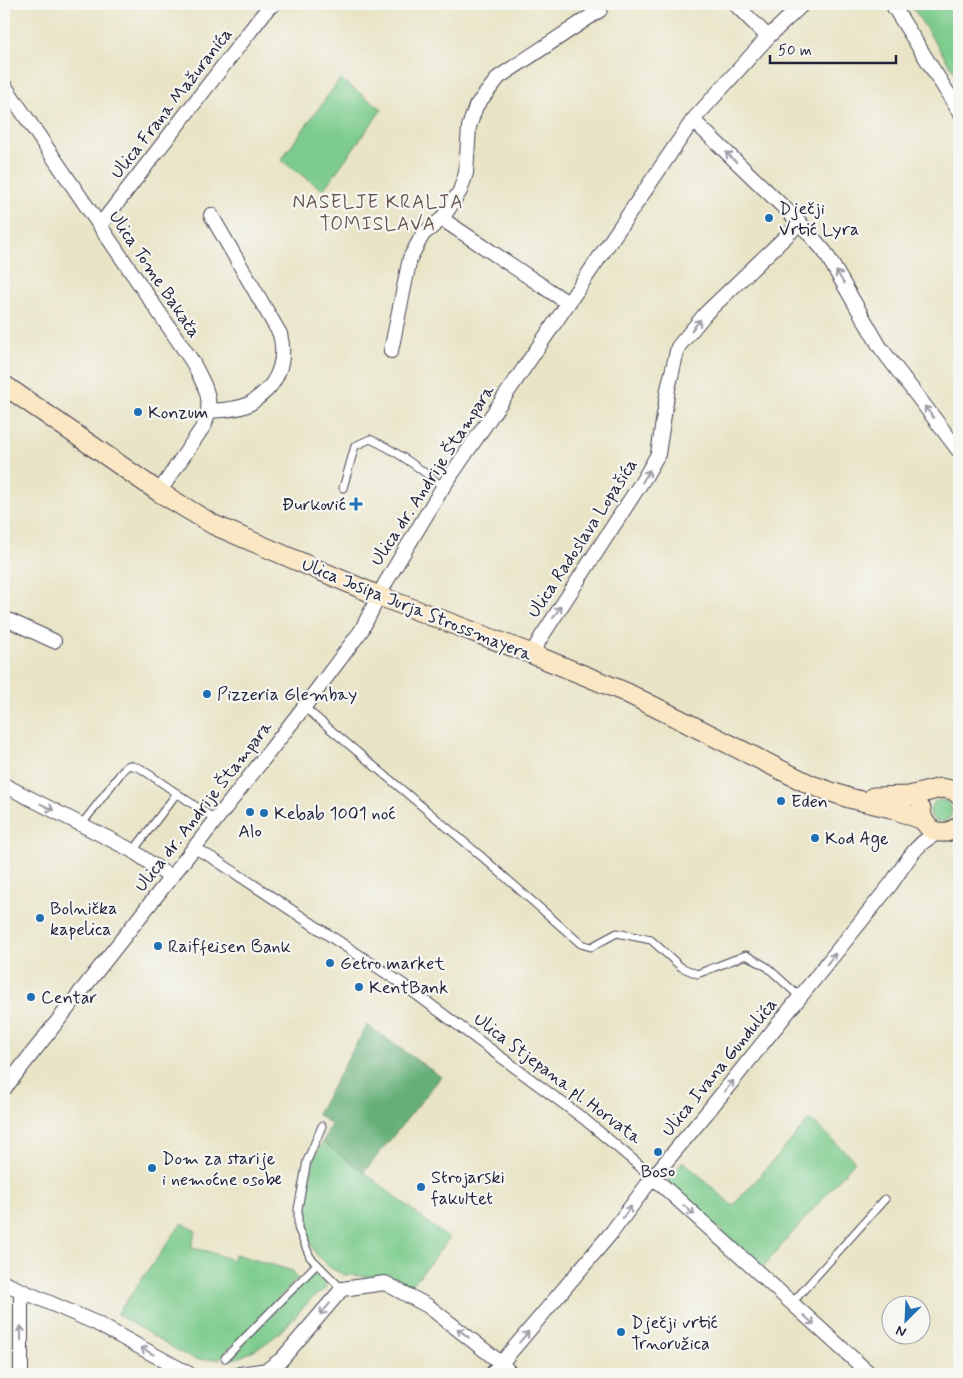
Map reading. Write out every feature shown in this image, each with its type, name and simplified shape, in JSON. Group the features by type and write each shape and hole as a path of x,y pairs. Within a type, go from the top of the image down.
{"main road":[{"name":"Ulica Josipa Jurja Strossmayera","path":"4,385 159,492 214,525 379,596 532,654 625,692 811,785 849,798 891,808 923,820 927,826 940,833"},
{"path":"849,798 909,796 949,788"},
{"path":"923,820 921,804 923,800 949,788"},
{"path":"940,833 946,833 959,826"}],"street":[{"name":"Ulica Frana Mažuranića","path":"100,225 268,8 274,4"},
{"path":"735,4 768,38"},
{"name":"Ulica dr. Andrije Štampara","path":"4,1089 304,707 361,630 386,582 443,487 693,120 768,38 803,4"},
{"path":"892,4 959,111"},
{"path":"391,351 410,258 423,234 442,220 460,191 466,173 469,127 476,106 499,77 600,10"},
{"name":"Ulica Tome Bakača","path":"4,85 192,361 209,397 209,411"},
{"path":"693,120 800,223 825,252 880,347 959,450"},
{"path":"159,492 206,424 209,411 229,410 249,404 267,391 276,380 280,367 283,347 280,334 211,215"},
{"path":"442,220 568,303"},
{"name":"Ulica Radoslava Lopašića","path":"532,654 646,477 658,454 668,389 678,347 706,313 800,223"},
{"path":"4,618 54,641"},
{"path":"4,785 133,851 170,877"},
{"name":"Ulica Ivana Gundulića","path":"492,1374 612,1232 653,1177 891,884 918,847 932,835 940,833"},
{"name":"Ulica Stjepana pl. Horvata","path":"194,848 214,859 404,985 584,1119 653,1177 870,1374"},
{"path":"4,1283 96,1323 190,1374"},
{"path":"240,1374 265,1372 282,1359 342,1289 385,1283 428,1306 501,1363 510,1374"},
{"path":"21,1291 22,1374"}],"lane":[{"path":"343,488 355,446 370,439 390,448 443,487"},
{"path":"304,707 582,944 591,947 617,933 651,940 681,967 697,974 746,955 767,967 800,997"},
{"path":"82,824 129,765 140,768 216,820"},
{"path":"133,851 177,793"},
{"path":"322,1126 307,1161 298,1208 298,1228 310,1257 342,1289"},
{"path":"792,1304 885,1199"},
{"path":"225,1358 317,1264"}],"green space":[{"path":"910,4 959,4 959,79"},
{"path":"340,79 382,109 323,190 281,160"},
{"path":"941,800 949,803 952,811 949,819 941,822 933,819 930,811 933,803"},
{"path":"367,1025 441,1077 364,1172 323,1142 331,1124 317,1114"},
{"path":"810,1119 855,1161 762,1268 667,1182 683,1161 733,1206"},
{"path":"323,1142 449,1239 409,1289 379,1277 344,1275 329,1267 312,1247 309,1236 307,1199 314,1159"},
{"path":"182,1223 196,1231 191,1248 207,1251 232,1260 235,1254 293,1271 297,1279 219,1359 198,1360 185,1355 117,1314"},
{"path":"317,1275 325,1282 325,1289 310,1300 284,1328 261,1346 240,1357 227,1359 310,1277"}],"place":[{"name":"Dječji Vrtić Lyra","path":"769,218"},
{"name":"Konzum","path":"138,412"},
{"name":"Đurković","path":"356,504"},
{"name":"Pizzeria Glembay","path":"207,694"},
{"name":"Eden","path":"781,801"},
{"name":"Alo","path":"250,812"},
{"name":"Kebab 1001 noć","path":"264,813"},
{"name":"Kod Age","path":"815,838"},
{"name":"Bolnička kapelica","path":"40,918"},
{"name":"Raiffeisen Bank","path":"158,946"},
{"name":"Getro market","path":"330,963"},
{"name":"KentBank","path":"359,987"},
{"name":"Centar","path":"31,997"},
{"name":"Boso","path":"658,1152"},
{"name":"Dom za starije i nemoćne osobe","path":"152,1168"},
{"name":"Strojarski fakultet","path":"421,1187"},
{"name":"Dječji vrtić Trnoružica","path":"621,1332"}],"district":[{"name":"NASELJE KRALJA TOMISLAVA","path":"378,212"}]}
